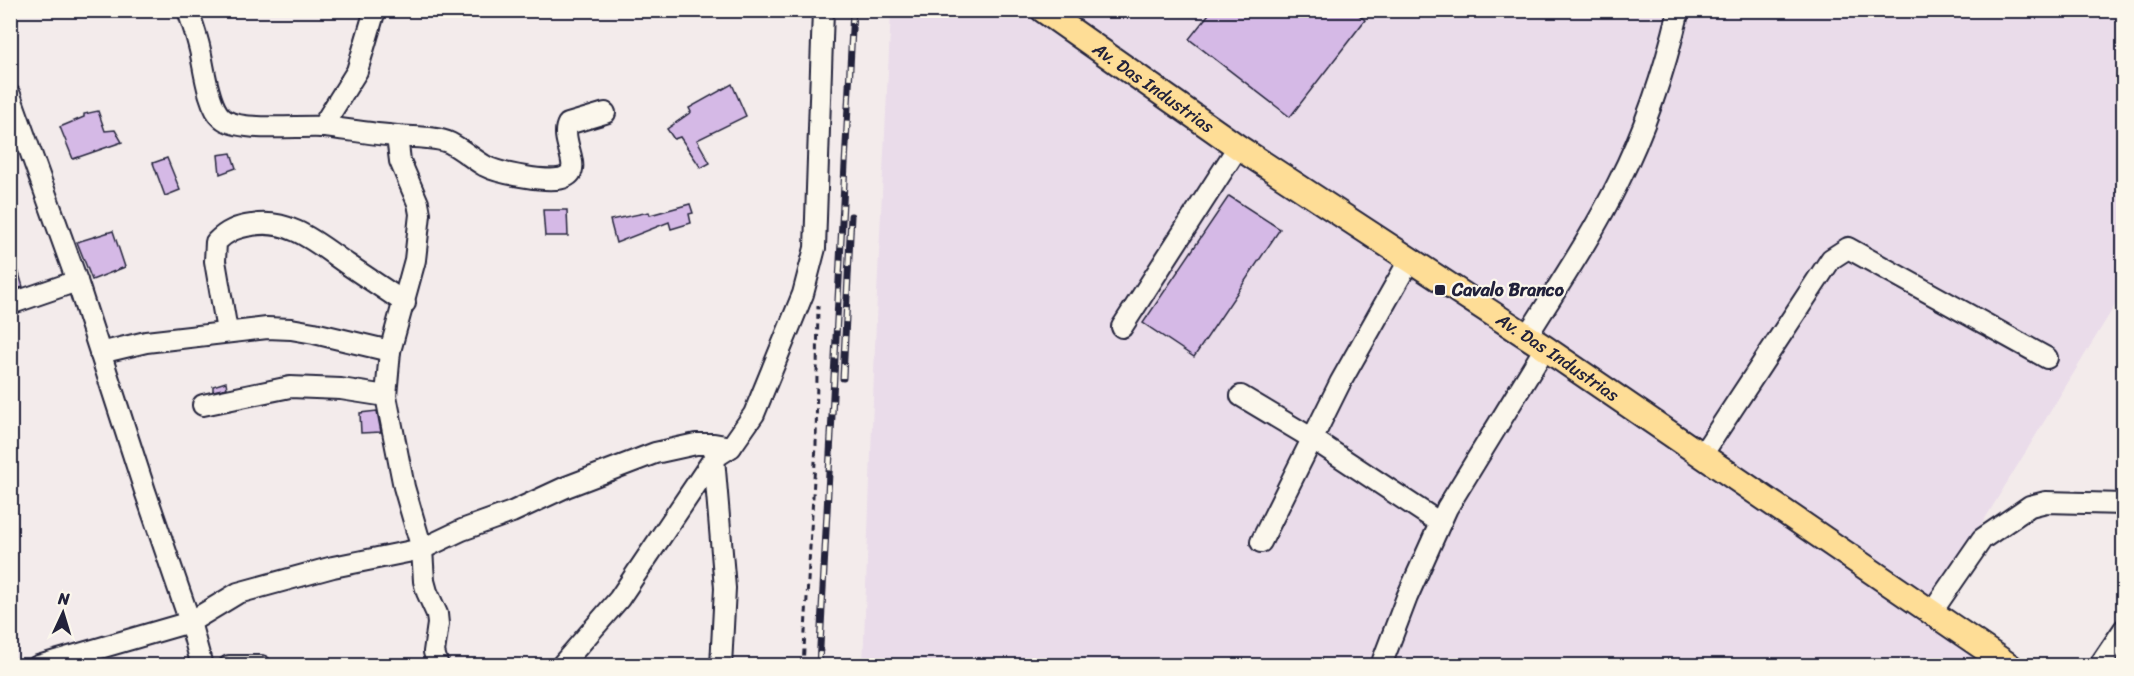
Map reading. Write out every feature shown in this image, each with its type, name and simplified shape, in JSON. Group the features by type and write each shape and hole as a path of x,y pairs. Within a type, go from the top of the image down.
{"main road":[{"name":"Av. Das Industrias","path":"1043,10 1238,147 1536,342 2010,666"}],"street":[{"path":"188,10 210,93 220,117 231,124 322,127 448,142 485,166 509,174 554,179 564,178 573,166 565,134 568,123 605,113"},
{"path":"322,127 357,71 375,10"},
{"path":"561,666 619,599 722,453 754,414 803,294 814,248 823,10"},
{"path":"1383,666 1383,660 1407,597 1440,523 1619,182 1659,84 1679,10"},
{"path":"11,100 77,281 144,491 190,622 202,666"},
{"path":"397,136 400,161 418,203 420,214 415,260 390,351 386,396 404,487 422,549 422,567 427,592 437,614 434,652 438,666"},
{"path":"1122,327 1238,147"},
{"path":"227,331 214,261 216,242 225,232 261,223 281,224 302,233 405,303"},
{"path":"1702,455 1831,259 1848,248 2046,358"},
{"path":"1261,542 1340,384 1410,259"},
{"path":"10,304 77,281"},
{"path":"100,353 146,342 267,328 291,329 390,351"},
{"path":"203,405 290,387 341,389 386,396"},
{"path":"1241,396 1313,439 1440,523"},
{"path":"38,666 190,622 238,593 333,567 422,549 566,487 655,453 696,444 714,444 722,453 725,588 721,666"},
{"path":"1930,613 1982,539 2030,506 2046,502 2124,504"},
{"path":"2099,666 2124,629"},
{"path":"229,666 261,666"}],"path":[{"path":"803,666 816,446 819,294"}],"shaded area":[{"path":"891,11 2123,11 2123,292 1927,614 2002,665 863,666 877,294"}],"building":[{"path":"1212,10 1353,10 1365,20 1290,117 1189,39"},
{"path":"732,84 746,116 697,140 710,163 701,168 680,137 674,139 667,129 691,112 689,108"},
{"path":"98,111 105,131 115,130 122,142 73,159 60,127 84,117 84,114"},
{"path":"231,153 236,168 220,174 218,155"},
{"path":"167,158 180,190 165,196 153,163"},
{"path":"1229,196 1280,229 1194,357 1143,323"},
{"path":"690,204 693,213 689,214 691,223 671,229 669,222 616,243 610,220 649,212 650,215"},
{"path":"543,210 567,210 568,236 545,236"},
{"path":"113,231 125,267 92,280 77,242"},
{"path":"14,256 23,287 10,291 10,257"},
{"path":"226,382 227,388 213,391 213,386"},
{"path":"377,411 381,432 361,433 360,413"}],"railway":[{"path":"819,666 853,10"},
{"path":"843,378 851,216"}],"place":[{"name":"Cavalo Branco","path":"1440,290"}]}
